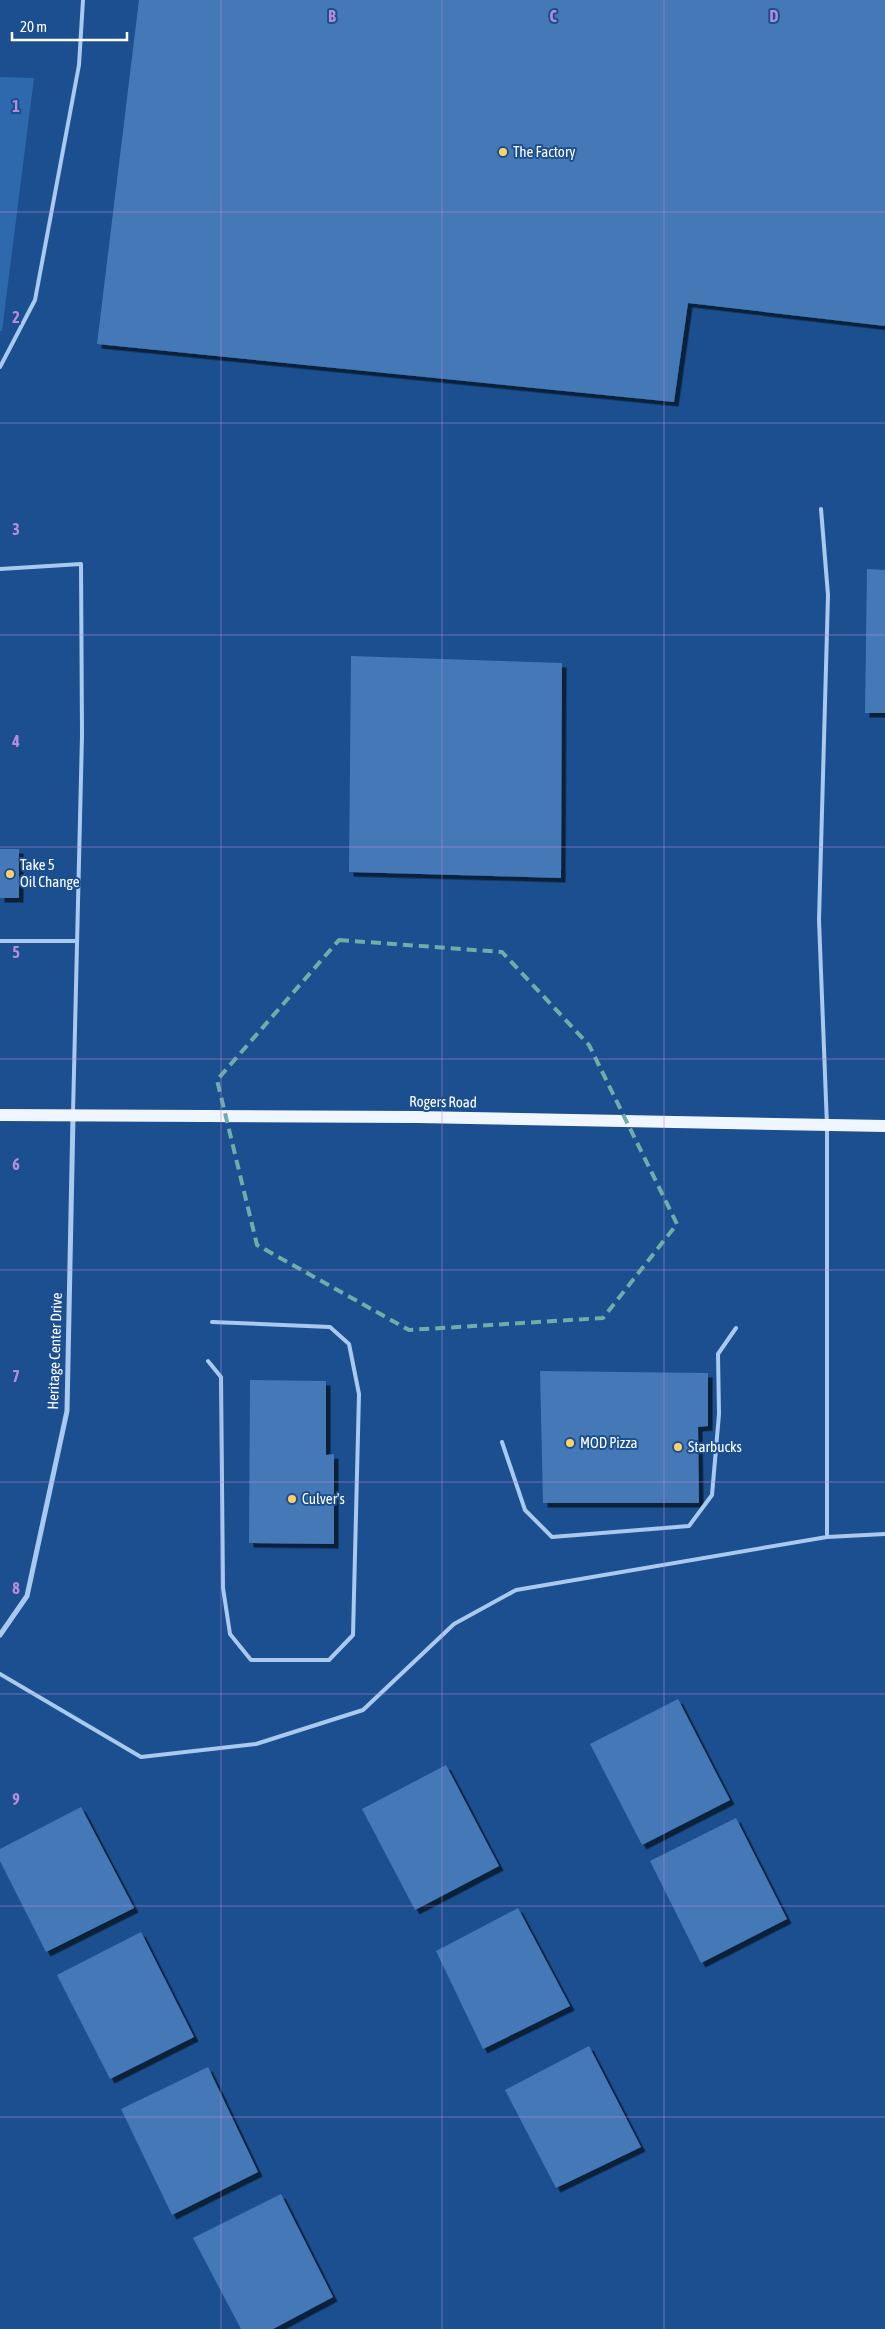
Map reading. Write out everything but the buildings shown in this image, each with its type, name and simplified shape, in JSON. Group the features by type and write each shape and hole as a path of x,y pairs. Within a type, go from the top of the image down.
{"main road":[{"name":"Rogers Road","path":"0,1115 427,1118 885,1126"}],"street":[{"name":"Heritage Center Drive","path":"0,1635 27,1596 67,1411 73,1115"}],"lane":[{"path":"0,367 35,300 79,65 83,0"},
{"path":"821,509 828,595 819,920 827,1126 827,1537"},
{"path":"0,569 81,564 82,735 73,1115"},
{"path":"0,941 76,941"},
{"path":"208,1361 221,1377 223,1588 230,1634 251,1660 329,1660 353,1635 359,1394 348,1344 330,1327 212,1322"},
{"path":"502,1442 525,1510 552,1537 689,1526 712,1495 719,1414 718,1354 736,1328"},
{"path":"0,1674 141,1756 256,1744 363,1710 454,1624 516,1590 827,1537 885,1534"}],"highlighted area":[{"path":"339,940 502,952 589,1045 677,1224 603,1318 409,1330 257,1245 217,1080"}],"shaded area":[{"path":"0,77 34,78 2,331 0,331"}],"place":[{"name":"The Factory","path":"503,152"},
{"name":"Take 5 Oil Change","path":"10,874"},
{"name":"MOD Pizza","path":"570,1443"},
{"name":"Starbucks","path":"678,1447"},
{"name":"Culver's","path":"292,1499"}]}
